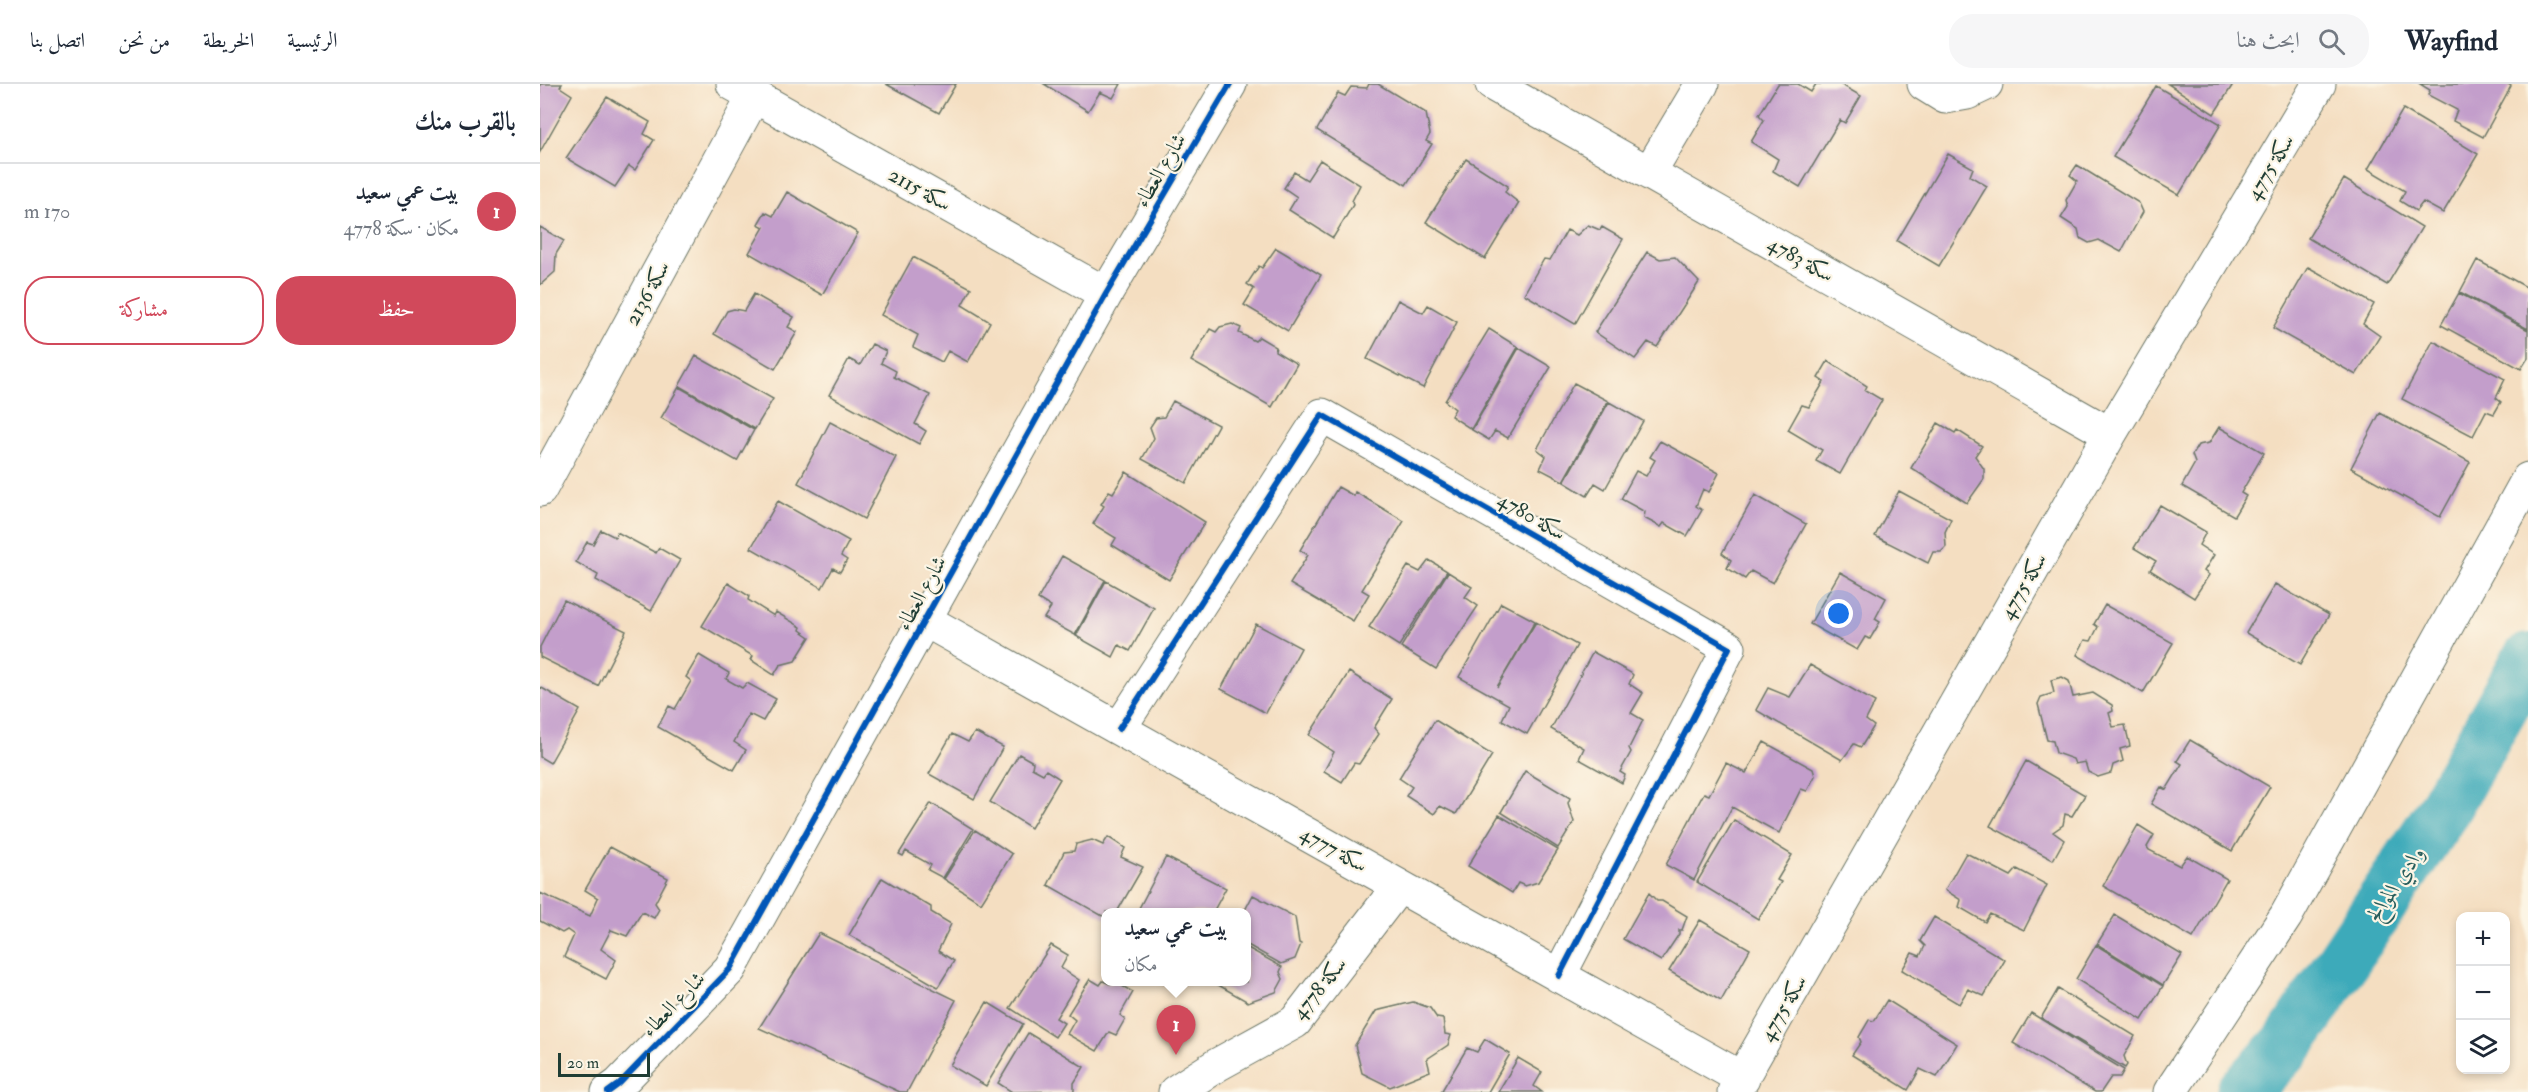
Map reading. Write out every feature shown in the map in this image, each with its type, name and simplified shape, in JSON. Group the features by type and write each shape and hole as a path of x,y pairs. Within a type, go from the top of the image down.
{"street":[{"name":"شارع العطاء","path":"608,1092 619,1084 730,969 1106,294 1230,84"},
{"name":"سكة 4783","path":"1492,84 2110,434"},
{"path":"1649,173 1702,84"},
{"path":"1924,84 1945,97 1967,93 1986,84"},
{"name":"سكة 4775","path":"1738,1085 2110,434 2319,84"},
{"name":"سكة 2115","path":"744,90 1106,294"},
{"name":"سكة 2136","path":"540,490 744,90"},
{"name":"سكة 4780","path":"1119,729 1322,415 1729,648 1559,976"},
{"path":"2170,1092 2286,916 2528,479"},
{"name":"سكة 4777","path":"925,620 1559,976 1738,1085"},
{"name":"سكة 4778","path":"1175,1092 1217,1065 1295,1022 1399,886"}],"building":[{"path":"540,84 562,84 560,87 572,95 540,152"},
{"path":"886,84 956,84 939,113"},
{"path":"1044,84 1121,84 1113,98 1100,92 1088,111"},
{"path":"1369,84 1378,84 1426,113 1430,134 1426,141 1432,144 1406,185 1317,130 1338,93 1345,96 1351,87 1367,88"},
{"path":"1778,84 1798,84 1811,92 1816,84 1840,84 1861,96 1845,123 1840,120 1800,187 1773,171 1778,159 1751,142 1764,120 1759,115"},
{"path":"2168,84 2230,84 2232,86 2214,114"},
{"path":"2420,84 2508,84 2511,86 2483,137 2453,121 2457,110 2428,95 2430,90"},
{"path":"2156,86 2221,124 2179,195 2113,157"},
{"path":"607,97 650,122 644,134 654,140 635,170 629,166 615,187 566,158"},
{"path":"2403,109 2478,154 2443,213 2423,202 2416,211 2400,201 2405,191 2368,169"},
{"path":"1948,154 1973,168 1970,176 1987,186 1939,266 1897,241"},
{"path":"1466,159 1508,186 1505,192 1519,203 1485,259 1426,222"},
{"path":"1320,160 1360,185 1352,201 1353,205 1333,238 1289,210 1297,197 1284,188 1294,172 1307,180"},
{"path":"2077,165 2139,203 2143,212 2121,252 2099,240 2089,243 2080,238 2078,229 2061,218 2068,207 2066,200 2077,181 2070,175"},
{"path":"2344,179 2422,227 2387,285 2308,238"},
{"path":"787,192 858,233 822,295 749,253 764,227 758,224 765,212 773,216"},
{"path":"1588,225 1600,230 1602,227 1623,239 1575,324 1524,294 1544,259 1550,260 1567,230 1577,235"},
{"path":"540,227 564,241 556,254 555,272 540,285"},
{"path":"1276,248 1321,275 1288,331 1244,305 1254,289 1247,284 1259,266 1262,268"},
{"path":"1647,252 1660,259 1675,257 1699,282 1657,347 1648,342 1635,359 1595,332"},
{"path":"913,257 971,288 962,305 990,322 968,362 948,351 942,362 913,347 918,335 881,315"},
{"path":"2477,260 2528,288 2528,329 2460,292"},
{"path":"2308,267 2374,304 2363,324 2380,336 2356,375 2273,328"},
{"path":"2459,293 2528,330 2528,358 2521,369 2441,325"},
{"path":"754,294 794,317 788,327 797,332 775,369 714,334 727,311 734,309 744,311"},
{"path":"1398,300 1423,313 1428,305 1457,322 1423,388 1367,359"},
{"path":"1232,324 1241,328 1239,333 1255,341 1259,337 1276,347 1275,351 1297,364 1272,407 1191,361 1210,329 1216,332 1220,327"},
{"path":"1489,329 1518,347 1471,429 1451,416 1455,409 1445,401"},
{"path":"2433,341 2505,379 2496,398 2501,402 2494,414 2486,411 2473,436 2402,399"},
{"path":"872,344 886,351 881,363 896,371 894,377 930,395 915,424 926,431 919,444 829,395 849,359 860,365"},
{"path":"1519,348 1551,367 1508,438 1495,431 1489,440 1472,430"},
{"path":"696,356 773,399 755,429 679,386"},
{"path":"1828,361 1867,386 1865,390 1882,400 1840,474 1816,461 1822,450 1788,430 1802,405 1809,407 1824,382 1818,378"},
{"path":"1574,383 1608,401 1563,481 1540,469 1546,456 1537,449"},
{"path":"679,387 754,430 737,461 661,418"},
{"path":"1173,401 1218,425 1186,483 1142,459 1154,438 1150,427 1156,418 1164,417"},
{"path":"1609,402 1643,421 1605,489 1595,483 1587,496 1564,482"},
{"path":"2380,413 2470,462 2440,517 2351,468"},
{"path":"830,422 896,457 864,519 798,483"},
{"path":"1938,423 1955,433 1957,430 1982,446 1975,456 1984,469 1984,479 1967,503 1911,468"},
{"path":"2219,427 2264,453 2241,493 2246,496 2234,516 2182,486 2195,463 2192,455 2198,445 2209,443"},
{"path":"1660,441 1719,473 1709,492 1703,489 1696,506 1702,510 1687,536 1664,523 1661,527 1644,518 1645,512 1621,499 1636,471 1646,476 1655,460 1650,457"},
{"path":"1126,472 1205,522 1169,580 1112,545 1116,538 1093,524 1104,506 1101,504 1109,491 1113,493"},
{"path":"1338,487 1354,496 1355,492 1404,521 1362,590 1369,594 1353,621 1290,584 1308,555 1300,550"},
{"path":"1899,491 1951,519 1945,532 1946,547 1941,552 1933,552 1928,563 1875,536"},
{"path":"1755,495 1806,524 1773,583 1751,571 1745,579 1727,568 1731,560 1722,553"},
{"path":"778,501 849,541 841,556 847,560 840,572 833,568 822,588 751,548"},
{"path":"2160,505 2206,532 2199,545 2214,555 2204,571 2209,575 2194,598 2150,570 2156,561 2134,548"},
{"path":"601,530 615,537 617,532 656,553 659,548 680,560 651,611 596,580 598,575 576,562 587,542 593,544"},
{"path":"1062,556 1105,580 1075,635 1044,618 1051,607 1038,599"},
{"path":"1429,560 1447,571 1399,646 1369,627 1408,566 1420,572"},
{"path":"1448,572 1472,587 1465,597 1478,606 1436,669 1401,647"},
{"path":"1840,572 1886,598 1875,619 1880,622 1870,639 1865,637 1857,650 1810,624"},
{"path":"1106,581 1154,608 1130,651 1119,645 1113,657 1076,636"},
{"path":"728,583 749,596 748,600 774,616 776,612 801,627 800,630 810,637 795,661 780,665 774,675 751,660 753,656 702,626"},
{"path":"2275,584 2329,615 2300,665 2246,633"},
{"path":"564,600 626,631 598,686 540,657 540,647"},
{"path":"1501,603 1535,621 1497,687 1536,622 1577,645 1527,734 1502,720 1509,705 1459,677"},
{"path":"2105,605 2173,643 2143,693 2077,655 2085,640 2091,641 2098,627 2094,624"},
{"path":"1256,624 1301,648 1266,713 1221,689"},
{"path":"1593,652 1631,673 1633,675 1629,684 1643,693 1631,713 1643,720 1629,748 1631,752 1620,772 1625,775 1622,783 1579,759 1584,748 1551,729"},
{"path":"699,655 729,673 726,679 742,688 747,683 776,699 763,721 749,714 734,742 746,750 734,770 658,727 669,706 675,709 691,681 686,677"},
{"path":"1810,665 1875,702 1866,720 1874,726 1861,747 1854,744 1842,760 1756,710 1768,688 1790,697"},
{"path":"1349,672 1392,699 1374,728 1379,734 1359,764 1354,763 1342,782 1324,771 1334,752 1309,735"},
{"path":"2062,677 2069,681 2073,697 2093,693 2112,705 2113,711 2109,713 2113,727 2125,725 2130,746 2120,749 2123,761 2113,765 2111,773 2098,777 2088,772 2085,762 2075,764 2073,759 2056,753 2053,741 2047,740 2038,704 2041,697 2054,693 2051,680"},
{"path":"540,687 580,710 550,763 540,757"},
{"path":"1435,720 1492,755 1456,814 1440,806 1434,814 1406,796 1412,787 1399,778"},
{"path":"975,732 1003,747 974,799 929,774 952,734 968,742"},
{"path":"2190,740 2270,787 2232,851 2151,804 2161,787 2166,790 2182,764 2177,761"},
{"path":"1764,742 1813,769 1815,776 1807,791 1801,789 1779,833 1732,807 1694,880 1666,865 1704,793 1709,795 1726,763 1746,773"},
{"path":"1019,754 1033,762 1032,768 1043,774 1046,770 1060,779 1031,828 990,802"},
{"path":"2026,761 2085,795 2072,816 2065,814 2063,825 2053,832 2064,840 2053,860 1990,826"},
{"path":"1525,771 1570,798 1568,803 1574,822 1558,848 1501,812"},
{"path":"931,803 973,829 943,878 928,870 931,865 906,851 903,856 899,854"},
{"path":"1499,815 1558,850 1538,882 1525,886 1518,883 1512,893 1468,866"},
{"path":"1734,820 1792,855 1777,880 1781,882 1758,919 1697,882"},
{"path":"2138,825 2154,835 2147,847 2149,850 2180,866 2187,856 2227,879 2193,938 2103,886"},
{"path":"975,830 1012,854 981,903 944,879"},
{"path":"1108,837 1125,848 1121,857 1143,867 1119,908 1101,908 1101,915 1048,885 1064,852 1074,851 1076,844 1092,840 1103,845"},
{"path":"610,847 668,878 655,903 659,909 654,918 642,912 627,936 611,930 601,949 616,960 606,979 564,957 574,935 567,930 562,933 540,921 540,893 590,916 598,898 585,890"},
{"path":"1966,853 2011,876 2017,869 2047,885 2024,930 1990,914 1985,922 1959,907 1961,900 1945,890"},
{"path":"1166,857 1226,888 1215,908 1139,908"},
{"path":"882,878 931,907 931,912 951,924 938,951 954,961 938,987 849,935"},
{"path":"1649,893 1657,901 1662,901 1687,916 1682,930 1679,930 1679,934 1661,961 1623,939"},
{"path":"1253,895 1295,917 1301,944 1295,959 1281,964 1251,947 1251,908 1246,908"},
{"path":"2115,915 2182,955 2163,985 2097,944"},
{"path":"1934,917 2005,960 1984,996 1968,989 1959,1004 1902,970 1912,953 1920,956 1925,946 1920,941"},
{"path":"1700,920 1750,949 1721,1001 1669,971"},
{"path":"819,933 956,1000 907,1092 900,1092 759,1028"},
{"path":"1051,945 1068,955 1061,968 1079,980 1056,1018 1064,1023 1055,1037 1010,1008"},
{"path":"2096,945 2163,986 2142,1020 2076,979"},
{"path":"1251,950 1282,967 1280,972 1283,979 1276,992 1248,1002 1220,986 1251,986"},
{"path":"1090,979 1101,984 1101,986 1122,986 1133,992 1120,1015 1125,1019 1116,1035 1109,1032 1097,1051 1067,1034 1075,1020 1068,1014"},
{"path":"2058,989 2135,1036 2124,1056 2127,1065 2125,1068 2041,1018"},
{"path":"1887,1000 1957,1044 1937,1077 1920,1069 1908,1090 1852,1055 1861,1042 1859,1037 1869,1020 1874,1021"},
{"path":"987,1002 1023,1024 986,1086 950,1065"},
{"path":"1413,1002 1430,1008 1437,1018 1443,1019 1445,1034 1451,1035 1448,1045 1427,1059 1430,1071 1390,1087 1362,1073 1355,1045 1376,1011"},
{"path":"2031,1013 2124,1070 2120,1077 2111,1077 2101,1092 2095,1092 2013,1043"},
{"path":"1028,1033 1084,1067 1074,1083 1074,1091 1012,1092 998,1083"},
{"path":"1485,1039 1510,1054 1488,1092 1441,1092 1467,1048 1477,1052"},
{"path":"1518,1058 1542,1072 1534,1086 1542,1092 1498,1092"}],"waterway":[{"name":"وادي الموالح","path":"2243,1092 2288,1044 2442,812 2528,660"}],"cycle path":[{"path":"608,1092 619,1084 730,969 1106,294 1230,84"},
{"path":"1119,729 1322,415 1729,648 1559,976"}],"place":[{"name":"بيت عمي سعيد","path":"1176,1055"}]}
